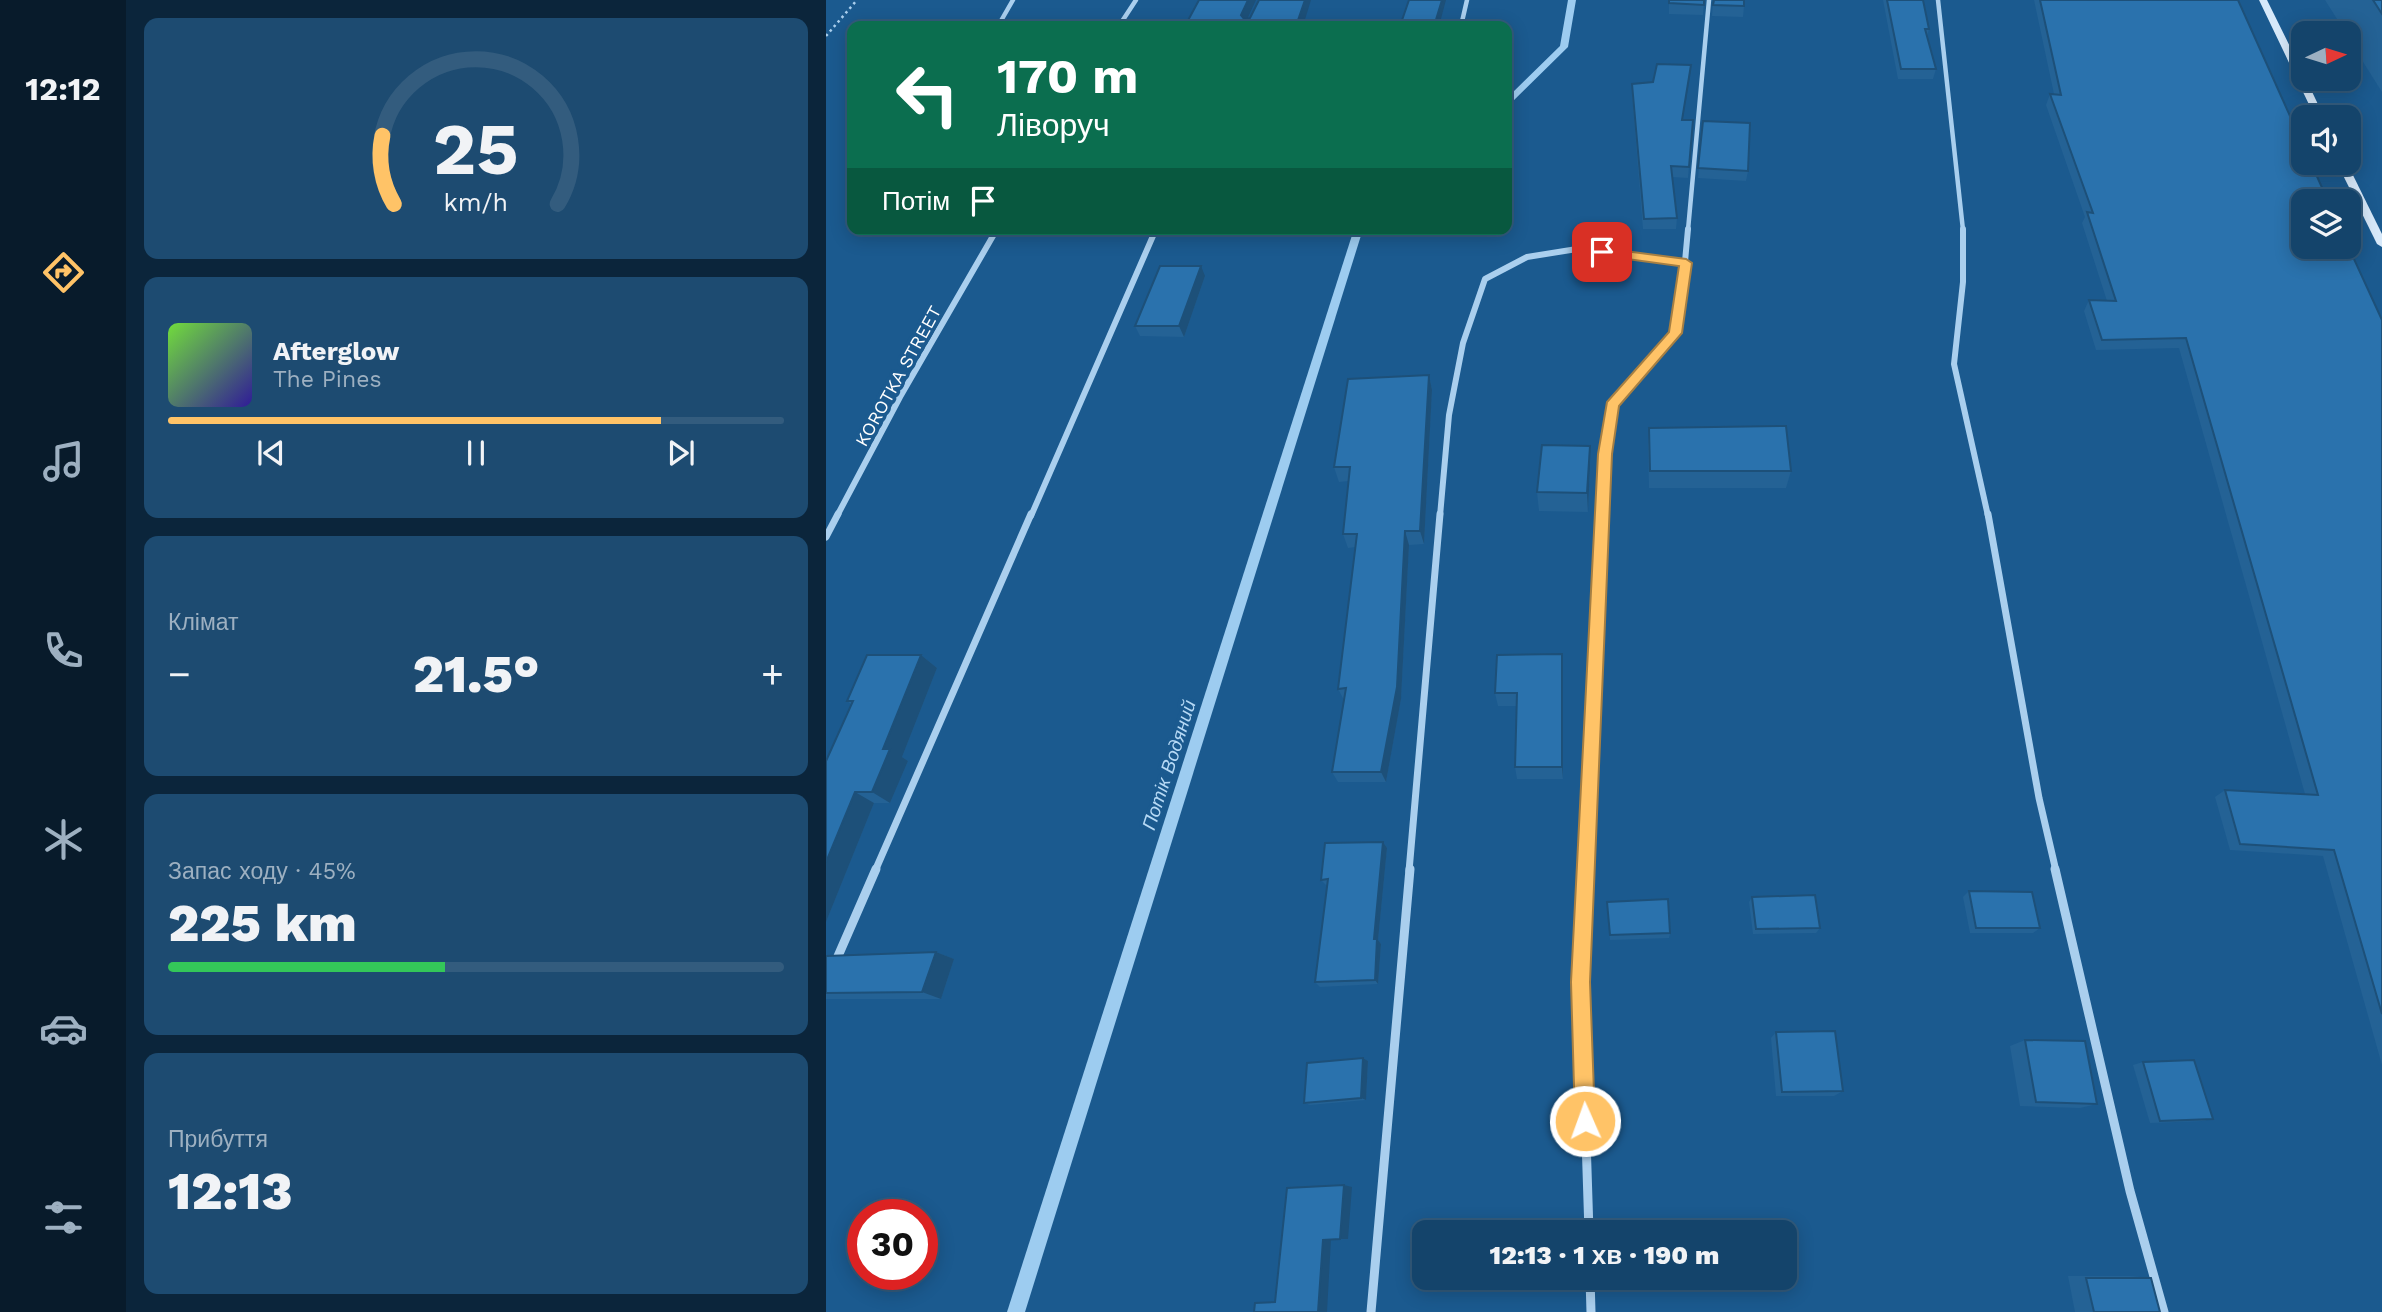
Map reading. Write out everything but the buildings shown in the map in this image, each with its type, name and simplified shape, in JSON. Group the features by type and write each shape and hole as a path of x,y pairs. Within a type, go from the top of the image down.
{"street":[{"path":"1001,21 1013,0"},
{"path":"1122,21 1136,0"},
{"path":"1462,21 1467,0"},
{"path":"1589,1220 1581,982 1605,454 1612,405 1675,333 1686,263 1709,0"},
{"path":"1938,0 1963,221 1963,282 1954,364 1991,528 2039,798 2130,1191 2164,1312"},
{"path":"2263,0 2314,105"},
{"path":"2348,175 2382,244"},
{"name":"KOROTKA STREET","path":"826,537 900,397 994,235"},
{"path":"831,972 1153,235"},
{"path":"1371,1312 1449,415 1464,343 1485,279 1527,257 1577,249 1686,263"},
{"path":"1590,1290 1591,1312"}],"path":[{"path":"826,36 857,0"}],"waterway":[{"name":"Потік Водяний","path":"1512,97 1564,47 1572,0"},
{"name":"Потік Водяний","path":"1016,1312 1357,235"}],"route":[{"path":"1585,1121 1581,982 1605,454 1612,405 1675,333 1680,316 1686,263 1602,252"}]}
